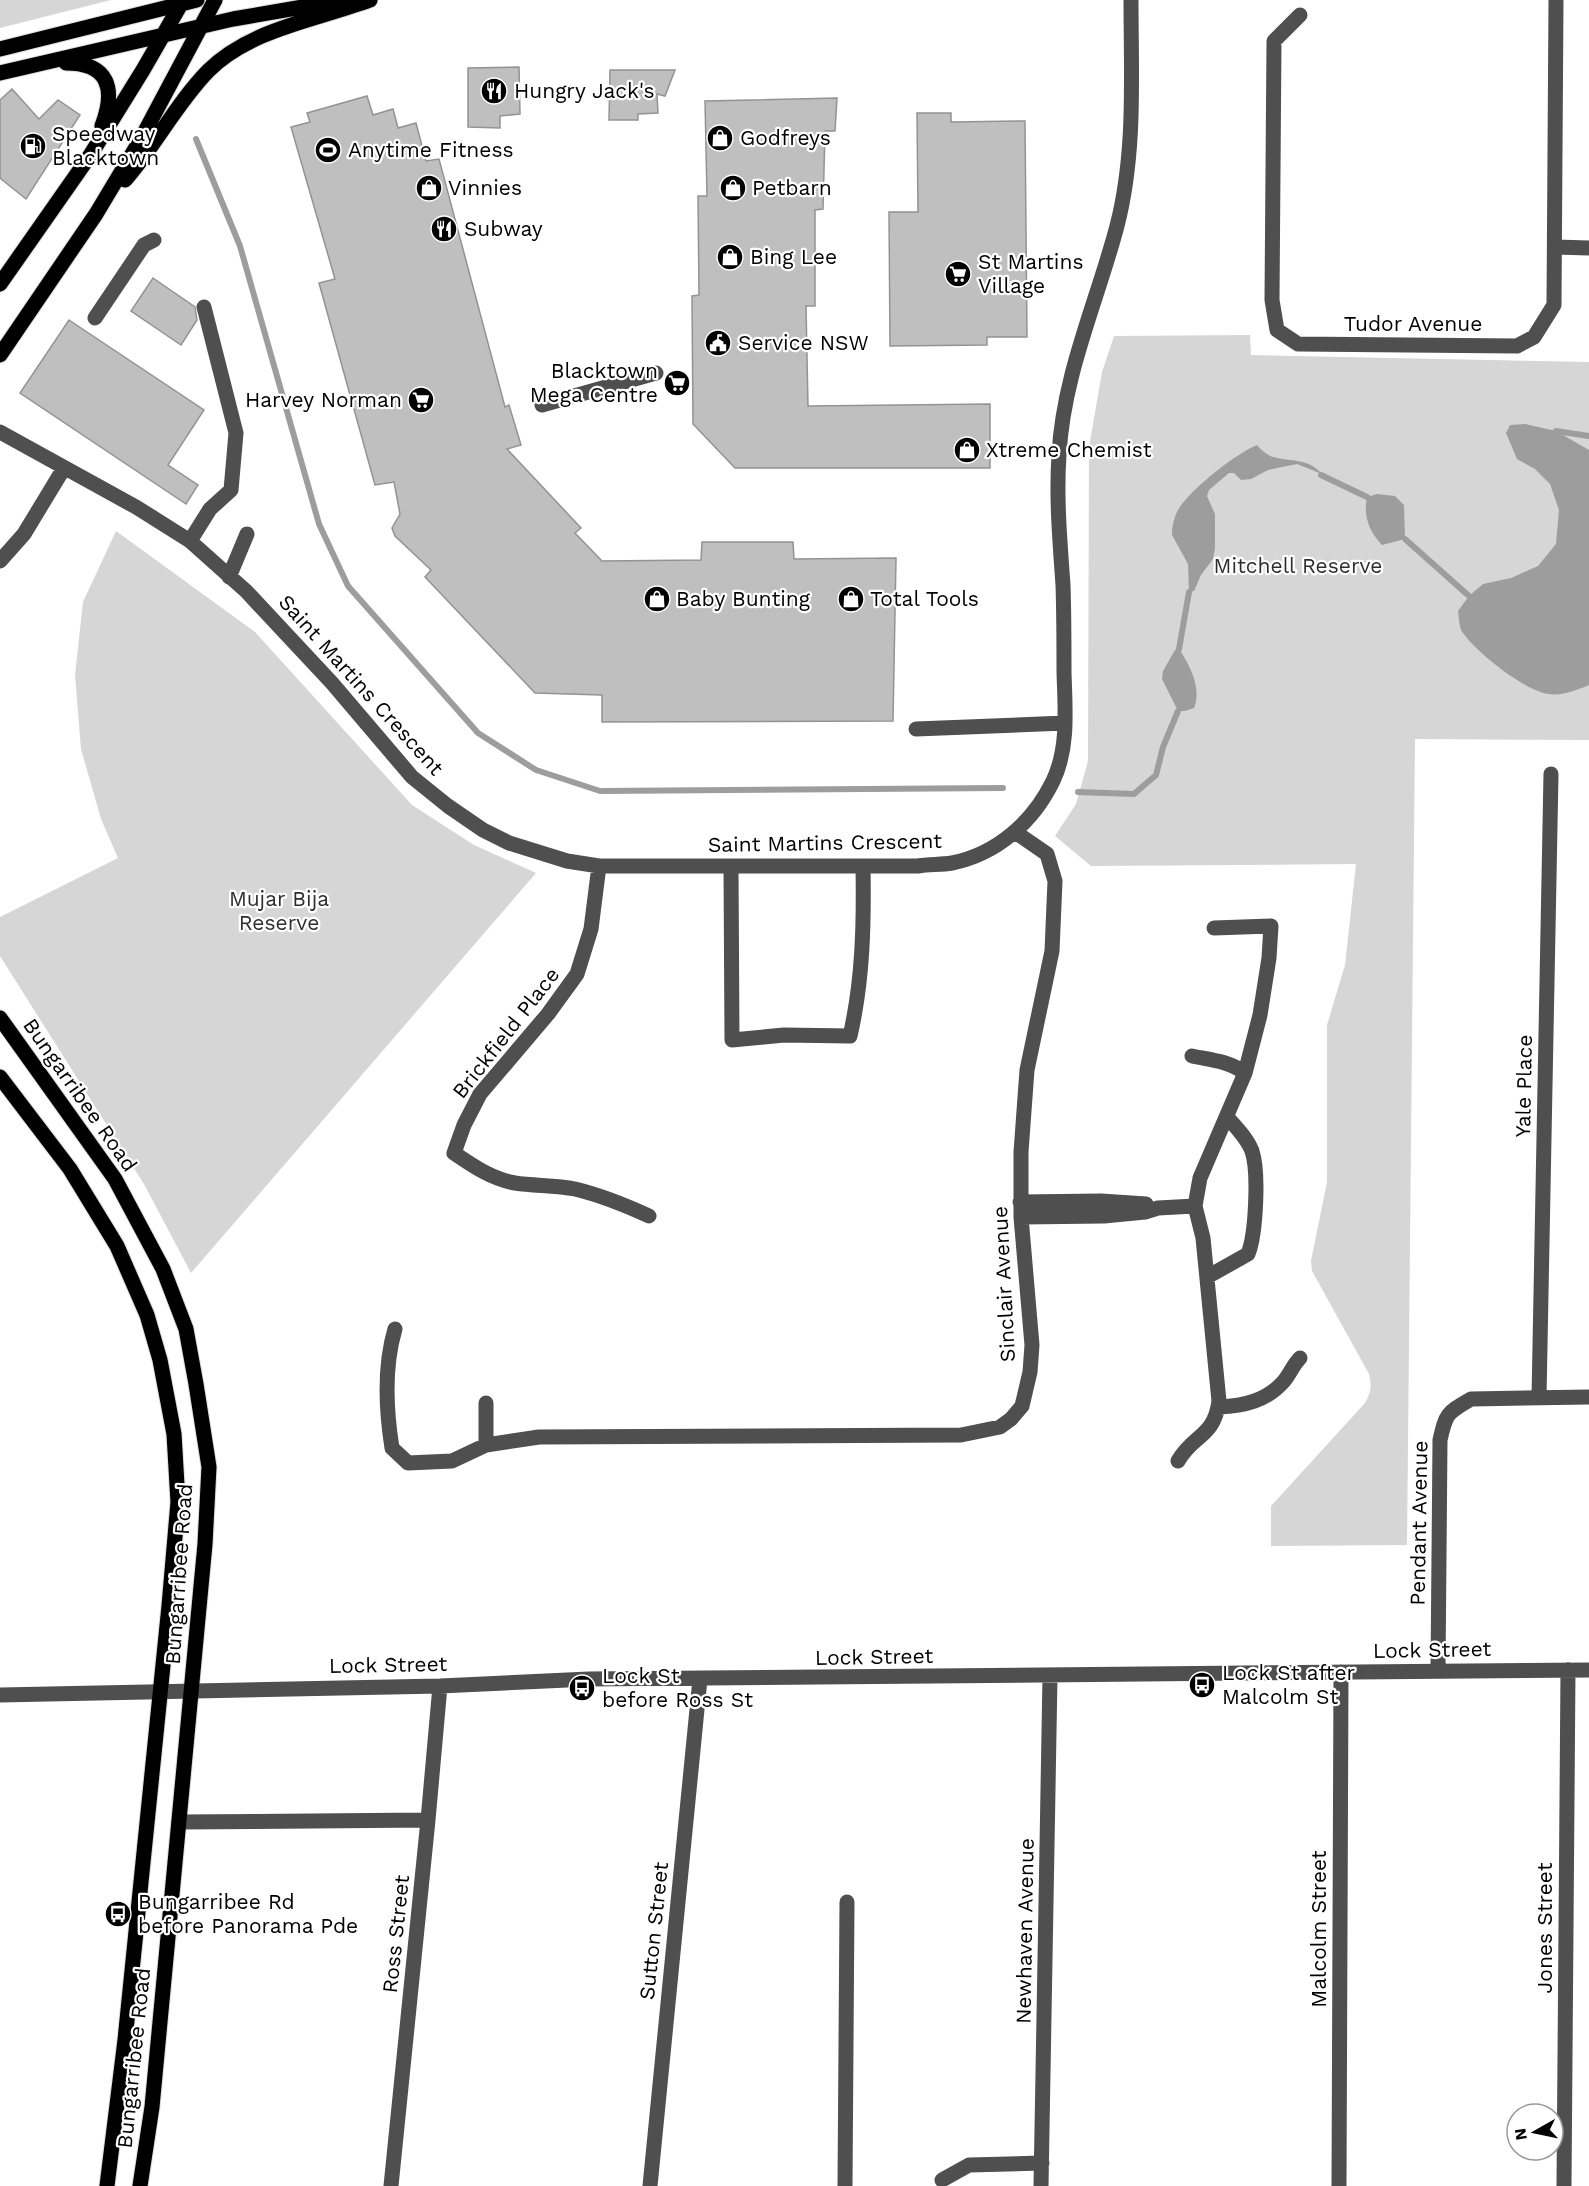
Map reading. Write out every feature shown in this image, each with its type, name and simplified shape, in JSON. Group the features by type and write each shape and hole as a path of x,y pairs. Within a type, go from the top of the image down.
{"main road":[{"path":"0,49 197,0"},
{"path":"0,355 96,214 141,139 215,0"},
{"path":"19,69 233,19 343,0"},
{"path":"96,214 130,175 188,95 220,61 257,39 370,0"},
{"path":"0,285 91,154 182,2"},
{"path":"0,73 50,63 83,63 94,68 100,74 109,96 108,110 91,154"},
{"name":"Bungarribee Road","path":"0,1018 115,1179 163,1269 186,1329 209,1467 205,1544 152,2107 140,2186"},
{"name":"Bungarribee Road","path":"0,1077 69,1169 117,1246 147,1315 174,1434 178,1502 120,2084 107,2186"}],"street":[{"name":"Saint Martins Crescent","path":"0,432 135,507 190,541 246,591 332,682 412,777 448,806 483,830 508,843 567,861 599,866 918,866 950,863 981,854 1015,832 1031,815 1053,782 1060,766 1065,723 1063,589 1058,498 1060,432 1069,386 1117,225 1126,179 1131,101 1131,0"},
{"name":"Tudor Avenue","path":"1300,15 1274,41 1272,300 1277,330 1298,344 1517,346 1534,337 1554,305 1556,0"},
{"path":"95,318 144,245 154,240"},
{"path":"1555,247 1589,248"},
{"path":"190,541 210,509 231,490 236,433 204,307"},
{"path":"542,405 656,373"},
{"path":"0,561 24,534 64,468"},
{"path":"229,577 247,534"},
{"path":"916,729 1065,723"},
{"name":"Yale Place","path":"1539,1398 1551,774"},
{"name":"Sinclair Avenue","path":"395,1329 388,1351 389,1426 392,1448 408,1463 452,1461 486,1444 539,1437 962,1435 1000,1427 1011,1419 1022,1406 1030,1372 1032,1345 1020,1202 1021,1152 1027,1071 1052,951 1055,881 1047,854 1015,832"},
{"name":"Brickfield Place","path":"599,866 591,929 578,974 548,1014 480,1094 464,1125 454,1153 480,1171 499,1179 515,1183 574,1189 605,1198 648,1216"},
{"path":"731,866 732,1040 784,1035 850,1036 858,1003 863,917 862,866"},
{"path":"1178,1461 1183,1452 1212,1425 1218,1415 1203,1239 1195,1206 1200,1179 1245,1073 1260,1015 1269,958 1270,926 1214,928"},
{"path":"1192,1056 1221,1061 1236,1066 1245,1073"},
{"path":"1207,1277 1248,1254 1256,1219 1252,1152 1227,1117"},
{"path":"1020,1202 1101,1202 1146,1204 1158,1208"},
{"path":"1021,1217 1104,1216 1145,1212 1158,1208 1195,1206"},
{"path":"1219,1407 1248,1404 1270,1393 1284,1381 1300,1358"},
{"name":"Pendant Avenue","path":"1438,1671 1440,1440 1445,1417 1454,1408 1471,1399 1589,1397"},
{"path":"486,1403 486,1444"},
{"name":"Jones Street","path":"1564,2186 1568,1670"},
{"name":"Lock Street","path":"0,1695 440,1686 589,1679 1589,1670"},
{"name":"Malcolm Street","path":"1339,2186 1341,1672"},
{"name":"Newhaven Avenue","path":"1041,2186 1050,1676"},
{"name":"Sutton Street","path":"650,2186 700,1679"},
{"name":"Ross Street","path":"391,2186 440,1686"},
{"path":"179,1822 428,1820"},
{"path":"845,2186 847,1902"},
{"path":"942,2180 969,2165 1042,2163"}],"green space":[{"path":"0,0 111,0 0,28"},
{"name":"Mitchell Reserve","path":"1250,335 1251,355 1589,362 1589,740 1415,739 1407,1545 1271,1546 1271,1506 1365,1403 1370,1389 1369,1374 1312,1271 1311,1261 1327,1182 1327,1025 1345,965 1356,864 1091,866 1055,836 1076,804 1088,761 1089,447 1102,372 1114,336"},
{"name":"Mujar Bija Reserve","path":"116,531 255,632 412,805 474,845 536,873 191,1273 144,1184 0,956 0,917 118,858 101,819 81,749 75,675 83,602"}],"shaded area":[{"path":"1525,424 1556,431 1589,450 1589,685 1559,694 1549,694 1527,686 1502,670 1470,641 1462,631 1459,620 1458,611 1469,596 1483,584 1511,578 1538,566 1556,544 1559,510 1550,484 1535,469 1517,459 1506,433 1510,425"},
{"path":"1257,445 1271,456 1306,463 1322,474 1297,464 1268,470 1251,479 1241,480 1234,473 1229,473 1209,490 1207,496 1215,514 1213,559 1201,575 1194,591 1189,592 1188,564 1172,535 1177,511 1207,479 1227,463"},
{"path":"1377,494 1395,496 1404,505 1405,539 1382,545 1374,534 1368,523 1366,504 1367,497"},
{"path":"1179,649 1191,670 1197,693 1194,708 1185,711 1178,711 1162,679 1163,671 1175,650"}],"building":[{"name":"Hungry Jack's","path":"519,67 520,114 500,116 500,128 468,127 468,68"},
{"path":"610,70 675,70 665,96 657,94 658,113 638,114 638,120 609,120"},
{"name":"Speedway Blacktown","path":"12,89 39,119 58,100 80,115 26,199 0,178 0,100"},
{"path":"367,96 373,115 393,109 398,128 416,123 426,161 439,159 505,407 509,405 521,445 507,449 581,528 575,533 602,561 701,560 702,542 793,542 794,559 896,558 893,721 602,722 602,695 535,693 425,577 431,570 395,536 392,528 400,514 394,482 375,485 319,283 335,279 291,127 310,122 307,113"},
{"path":"837,98 835,131 825,131 823,209 815,210 815,306 806,306 808,406 990,404 990,468 735,468 693,424 692,296 699,295 698,196 707,196 705,101"},
{"name":"St Martins Village","path":"917,113 951,113 951,122 1025,121 1027,337 987,337 987,345 890,346 889,212 918,212"},
{"path":"153,278 195,307 197,320 181,345 131,311"},
{"path":"69,320 204,410 168,465 198,485 186,504 20,393"}],"waterway":[{"path":"196,139 240,246 319,524 348,586 478,733 536,770 600,791 1003,788"},
{"path":"1556,431 1589,436"},
{"path":"1321,475 1367,497"},
{"path":"1405,539 1469,596"},
{"path":"1179,649 1189,592"},
{"path":"1078,792 1134,794 1156,775 1163,747 1178,711"}],"place":[{"name":"Hungry Jack's","path":"494,91"},
{"name":"Godfreys","path":"720,138"},
{"name":"Speedway Blacktown","path":"33,146"},
{"name":"Anytime Fitness","path":"328,150"},
{"name":"Vinnies","path":"429,188"},
{"name":"Petbarn","path":"733,188"},
{"name":"Subway","path":"444,229"},
{"name":"Bing Lee","path":"730,257"},
{"name":"St Martins Village","path":"958,274"},
{"name":"Service NSW","path":"718,343"},
{"name":"Blacktown Mega Centre","path":"677,383"},
{"name":"Harvey Norman","path":"421,400"},
{"name":"Xtreme Chemist","path":"967,450"},
{"name":"Baby Bunting","path":"657,599"},
{"name":"Total Tools","path":"851,599"},
{"name":"Lock St after Malcolm St","path":"1202,1685"},
{"name":"Lock St before Ross St","path":"582,1688"},
{"name":"Bungarribee Rd before Panorama Pde","path":"118,1914"}]}
